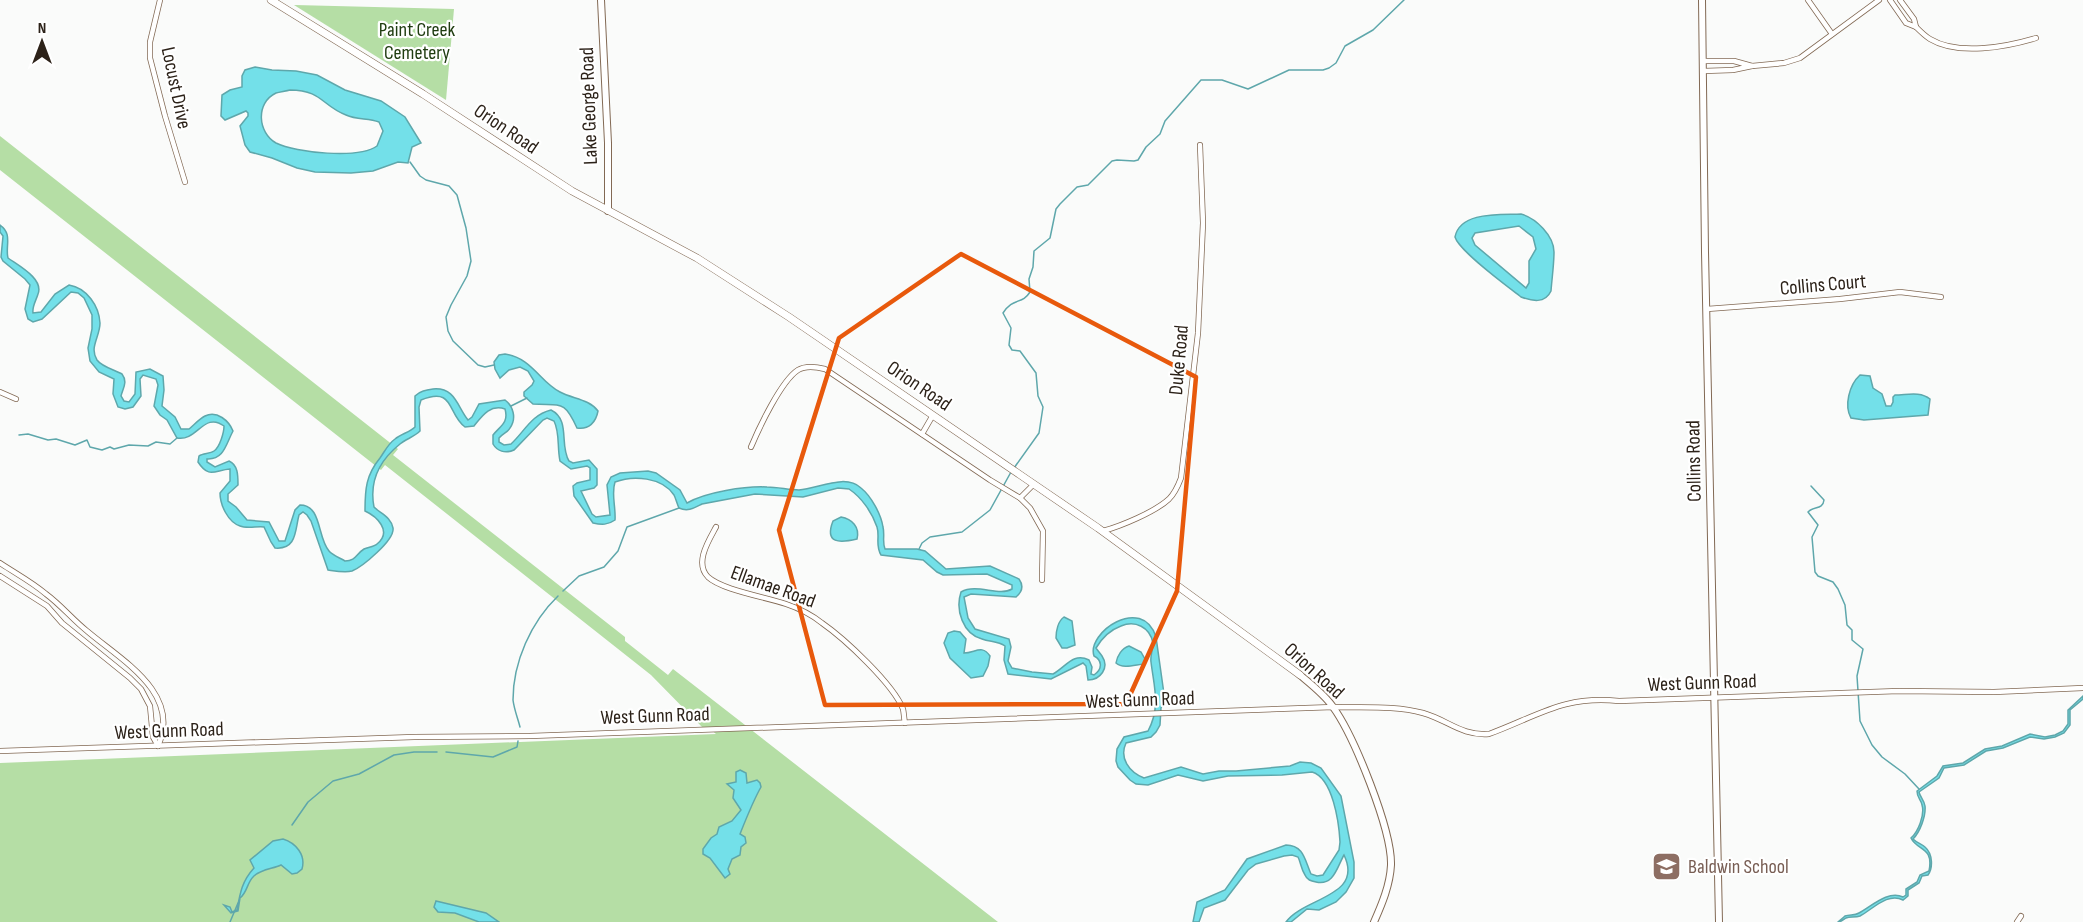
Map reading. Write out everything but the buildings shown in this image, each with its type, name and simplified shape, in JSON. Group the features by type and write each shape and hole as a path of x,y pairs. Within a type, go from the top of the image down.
{"main road":[{"name":"Orion Road","path":"276,1 532,166 608,211 697,258 934,415 1103,531 1300,675"}],"street":[{"name":"Locust Drive","path":"160,0 151,34 150,58 185,182"},
{"name":"Lake George Road","path":"601,0 608,143 608,211"},
{"name":"Collins Road","path":"1702,0 1719,922"},
{"path":"1808,0 1832,34"},
{"path":"1704,71 1733,70 1784,63 1800,58 1879,0"},
{"path":"1890,0 1906,23 1916,27 1930,39 1957,47 2009,46 2036,38"},
{"path":"1900,0 1914,19 1916,27"},
{"path":"1703,61 1734,61 1752,66"},
{"name":"Duke Road","path":"1103,531 1115,528 1159,507 1177,490 1181,478 1198,333 1203,223 1200,145"},
{"name":"Collins Court","path":"1707,309 1900,292 1941,297"},
{"path":"751,447 765,416 791,376 798,369 811,367 825,369 996,485 1020,498 1030,508 1043,531 1042,580"},
{"path":"0,392 16,399"},
{"path":"922,434 934,415"},
{"path":"1020,498 1034,484"},
{"name":"Ellamae Road","path":"716,527 703,557 704,569 708,577 729,587 787,604 822,622 890,687 903,710 904,723"},
{"path":"0,563 47,594 76,623 130,665 149,685 159,704 163,720 162,736 158,746"},
{"path":"0,576 31,595 82,641 130,678 141,690 150,706 153,737 158,746"},
{"path":"52,612 59,605"},
{"name":"Orion Road","path":"1300,675 1334,707 1355,745 1390,848 1390,874 1384,898 1374,922"},
{"name":"West Gunn Road","path":"0,751 904,723 1334,707 1403,709 1424,713 1464,732 1477,735 1489,734 1565,703 1592,699 1619,701 1899,691 1994,692 2083,688"},
{"path":"150,706 159,704"},
{"path":"2017,922 2021,916"}],"highlighted area":[{"path":"961,254 1196,377 1177,591 1126,704 825,705 779,530 839,338"}],"green space":[{"name":"Paint Creek Cemetery","path":"294,5 454,9 446,100"},
{"path":"0,136 398,449 393,455 625,637 625,641 668,675 673,669 998,922 0,922 0,763 716,734 709,728 703,728 651,675 385,465 381,470 0,170"}],"water":[{"path":"255,67 317,75 345,90 381,101 405,117 421,143 412,147 408,163 398,162 373,171 351,173 315,172 250,152 245,145 240,126 248,113 246,111 225,120 221,116 222,95 242,87 242,76 245,70","holes":["290,90 315,96 346,115 379,122 383,131 377,146 356,152 327,153 298,150 276,143 265,132 261,118 265,104 276,93"]},
{"path":"1521,214 1538,224 1548,234 1553,246 1551,291 1542,300 1521,297 1465,251 1455,237 1458,229 1473,219 1482,216","holes":["1519,226 1533,237 1536,249 1529,261 1529,283 1526,288 1475,245 1472,238 1475,233"]},
{"path":"0,225 7,236 8,258 29,273 39,288 33,313 41,312 55,294 69,285 81,290 91,299 100,323 94,346 95,355 102,365 124,377 121,396 124,401 129,402 135,394 136,372 150,369 163,376 162,406 175,417 181,429 189,429 205,416 214,414 229,424 233,431 224,450 217,457 207,459 207,462 215,467 229,461 234,465 238,474 238,485 228,494 228,501 247,520 269,522 279,541 285,541 295,510 300,505 312,510 325,545 334,555 345,561 354,559 364,549 377,544 382,539 383,529 374,516 365,511 369,476 390,443 415,427 415,396 433,389 440,389 451,394 468,420 479,404 505,400 514,416 509,429 499,438 499,442 504,445 511,444 529,424 544,412 551,410 557,414 563,426 566,455 569,461 573,463 589,460 597,469 597,485 581,491 592,514 596,517 610,515 607,485 611,477 620,473 648,471 656,473 680,490 687,503 704,496 737,489 767,487 799,490 839,482 855,484 868,496 878,511 883,527 885,549 917,549 925,551 946,569 990,566 1019,579 1022,589 1016,597 971,594 964,597 968,618 975,629 1009,639 1011,647 1008,661 1012,668 1053,674 1070,661 1083,658 1089,660 1092,667 1091,674 1094,675 1100,665 1099,660 1094,656 1094,647 1098,637 1106,629 1128,618 1139,619 1149,625 1156,637 1165,701 1161,708 1160,725 1156,732 1151,737 1126,743 1124,754 1130,768 1144,778 1181,767 1203,774 1290,766 1300,762 1311,763 1321,768 1341,796 1354,862 1354,878 1346,892 1336,902 1319,910 1307,909 1291,922 1286,922 1294,914 1339,888 1346,880 1348,869 1344,855 1331,878 1327,881 1316,882 1306,877 1298,857 1284,856 1256,864 1248,870 1225,900 1204,908 1199,922 1193,922 1197,902 1225,890 1247,859 1286,845 1292,846 1303,855 1311,874 1323,875 1339,850 1340,842 1334,802 1325,783 1312,772 1228,776 1203,781 1178,775 1148,785 1136,784 1118,767 1117,749 1124,737 1148,731 1152,722 1156,697 1151,660 1153,643 1149,633 1141,626 1126,624 1107,635 1096,648 1105,665 1100,676 1096,678 1088,680 1086,666 1083,663 1051,679 1008,674 1004,660 1005,646 975,636 965,627 960,613 959,599 961,592 967,590 1001,592 1012,589 1012,585 987,574 943,575 923,560 881,555 875,521 862,501 849,489 838,488 803,497 755,494 702,504 685,510 679,508 674,495 662,484 638,478 622,480 615,482 613,491 615,520 605,524 593,523 574,496 573,486 590,480 590,468 587,466 571,469 560,461 554,421 547,418 543,420 514,450 504,452 493,444 493,435 505,421 505,409 495,408 483,415 474,426 465,427 459,422 449,403 440,396 421,400 420,431 393,450 378,472 373,488 374,507 388,518 393,528 389,539 377,552 352,571 328,570 311,521 303,512 299,515 291,542 282,548 275,548 264,527 240,526 232,521 226,512 221,503 220,493 230,481 230,469 209,472 198,462 199,456 216,449 224,426 211,422 190,436 177,438 167,420 154,406 158,385 156,379 143,375 140,379 141,396 133,407 125,409 118,407 113,394 114,379 99,372 90,361 88,348 92,315 84,298 78,293 71,292 42,319 33,322 28,319 25,309 30,285 1,257 3,236 0,232"},
{"path":"505,354 522,360 553,388 594,407 598,411 594,422 585,428 577,428 565,408 556,405 533,404 524,396 524,392 534,381 528,371 520,367 509,370 500,378 494,362 499,355"},
{"path":"1860,375 1870,376 1873,388 1882,394 1886,406 1891,406 1895,395 1922,395 1930,399 1928,415 1864,420 1851,418 1848,408 1849,396 1853,384"},
{"path":"841,517 854,524 857,539 840,541 832,538 833,521"},
{"path":"1064,617 1072,621 1075,645 1067,648 1062,648 1056,638 1058,626"},
{"path":"960,632 966,639 964,653 984,650 990,656 983,676 971,678 950,658 944,643 948,633"},
{"path":"1129,646 1141,652 1146,661 1144,664 1125,666 1116,663 1120,653"},
{"path":"2083,696 2083,699 2070,710 2070,725 2064,733 2044,739 2030,737 2003,748 1986,751 1964,765 1944,768 1939,778 1919,792 1925,814 1913,839 1930,853 1931,865 1928,875 1922,876 1919,883 1908,890 1908,896 1903,900 1892,898 1886,900 1860,916 1848,917 1838,922 1845,916 1857,914 1886,897 1897,895 1903,897 1906,895 1906,889 1917,882 1920,875 1929,871 1930,863 1927,853 1911,838 1923,814 1917,791 1937,776 1943,766 1963,763 1985,749 2002,746 2030,734 2045,737 2063,731 2068,724 2068,710"},
{"path":"740,770 746,773 747,783 757,780 761,787 740,834 745,837 746,843 741,847 740,855 732,859 728,869 730,874 725,878 710,858 703,854 703,849 717,834 719,827 732,821 741,810 733,798 734,790 727,784 736,782 736,772"},
{"path":"283,839 292,843 299,850 303,859 302,869 292,874 281,865 256,874 240,898 238,911 231,913 224,905 230,907 232,912 237,910 241,893 244,883 254,868 250,860 273,841"},
{"path":"436,901 486,913 499,922 479,922 455,913 438,912 434,907"}],"waterway":[{"path":"1014,468 1039,433 1043,407 1038,396 1036,373 1020,351 1012,350 1009,345 1011,328 1003,313 1010,305 1024,299 1030,292 1029,279 1033,267 1034,251 1050,238 1056,209 1060,204 1077,187 1088,185 1112,161 1138,160 1146,147 1160,134 1165,121 1201,80 1222,80 1248,89 1289,70 1329,68 1336,63 1345,46 1373,30 1404,0"},
{"path":"410,162 420,176 426,180 449,186 457,195 466,228 471,261 467,276 446,317 448,331 453,341 478,365 485,367 494,365"},
{"path":"511,406 527,398"},
{"path":"19,435 28,434 75,445 87,440 90,447 102,450 129,445 148,446 156,442 170,444 177,438"},
{"path":"919,549 922,543 930,537 962,532 990,510 1011,472"},
{"path":"1811,486 1824,500 1820,507 1808,512 1818,525 1812,537 1815,572 1818,576 1833,582 1838,589 1845,605 1847,625 1852,630 1852,640 1863,649 1857,676 1860,721 1872,745 1882,757 1905,774 1919,789"},
{"path":"563,591 579,576 604,567 618,551 627,527 679,508"},
{"path":"520,727 513,700 520,657 532,630 548,606 558,596"},
{"path":"446,752 493,757 517,747 518,741"},
{"path":"292,825 308,802 333,781 359,774 394,755 437,752"},
{"path":"230,922 238,903"}],"place":[{"name":"Baldwin School","path":"1667,867"}]}
